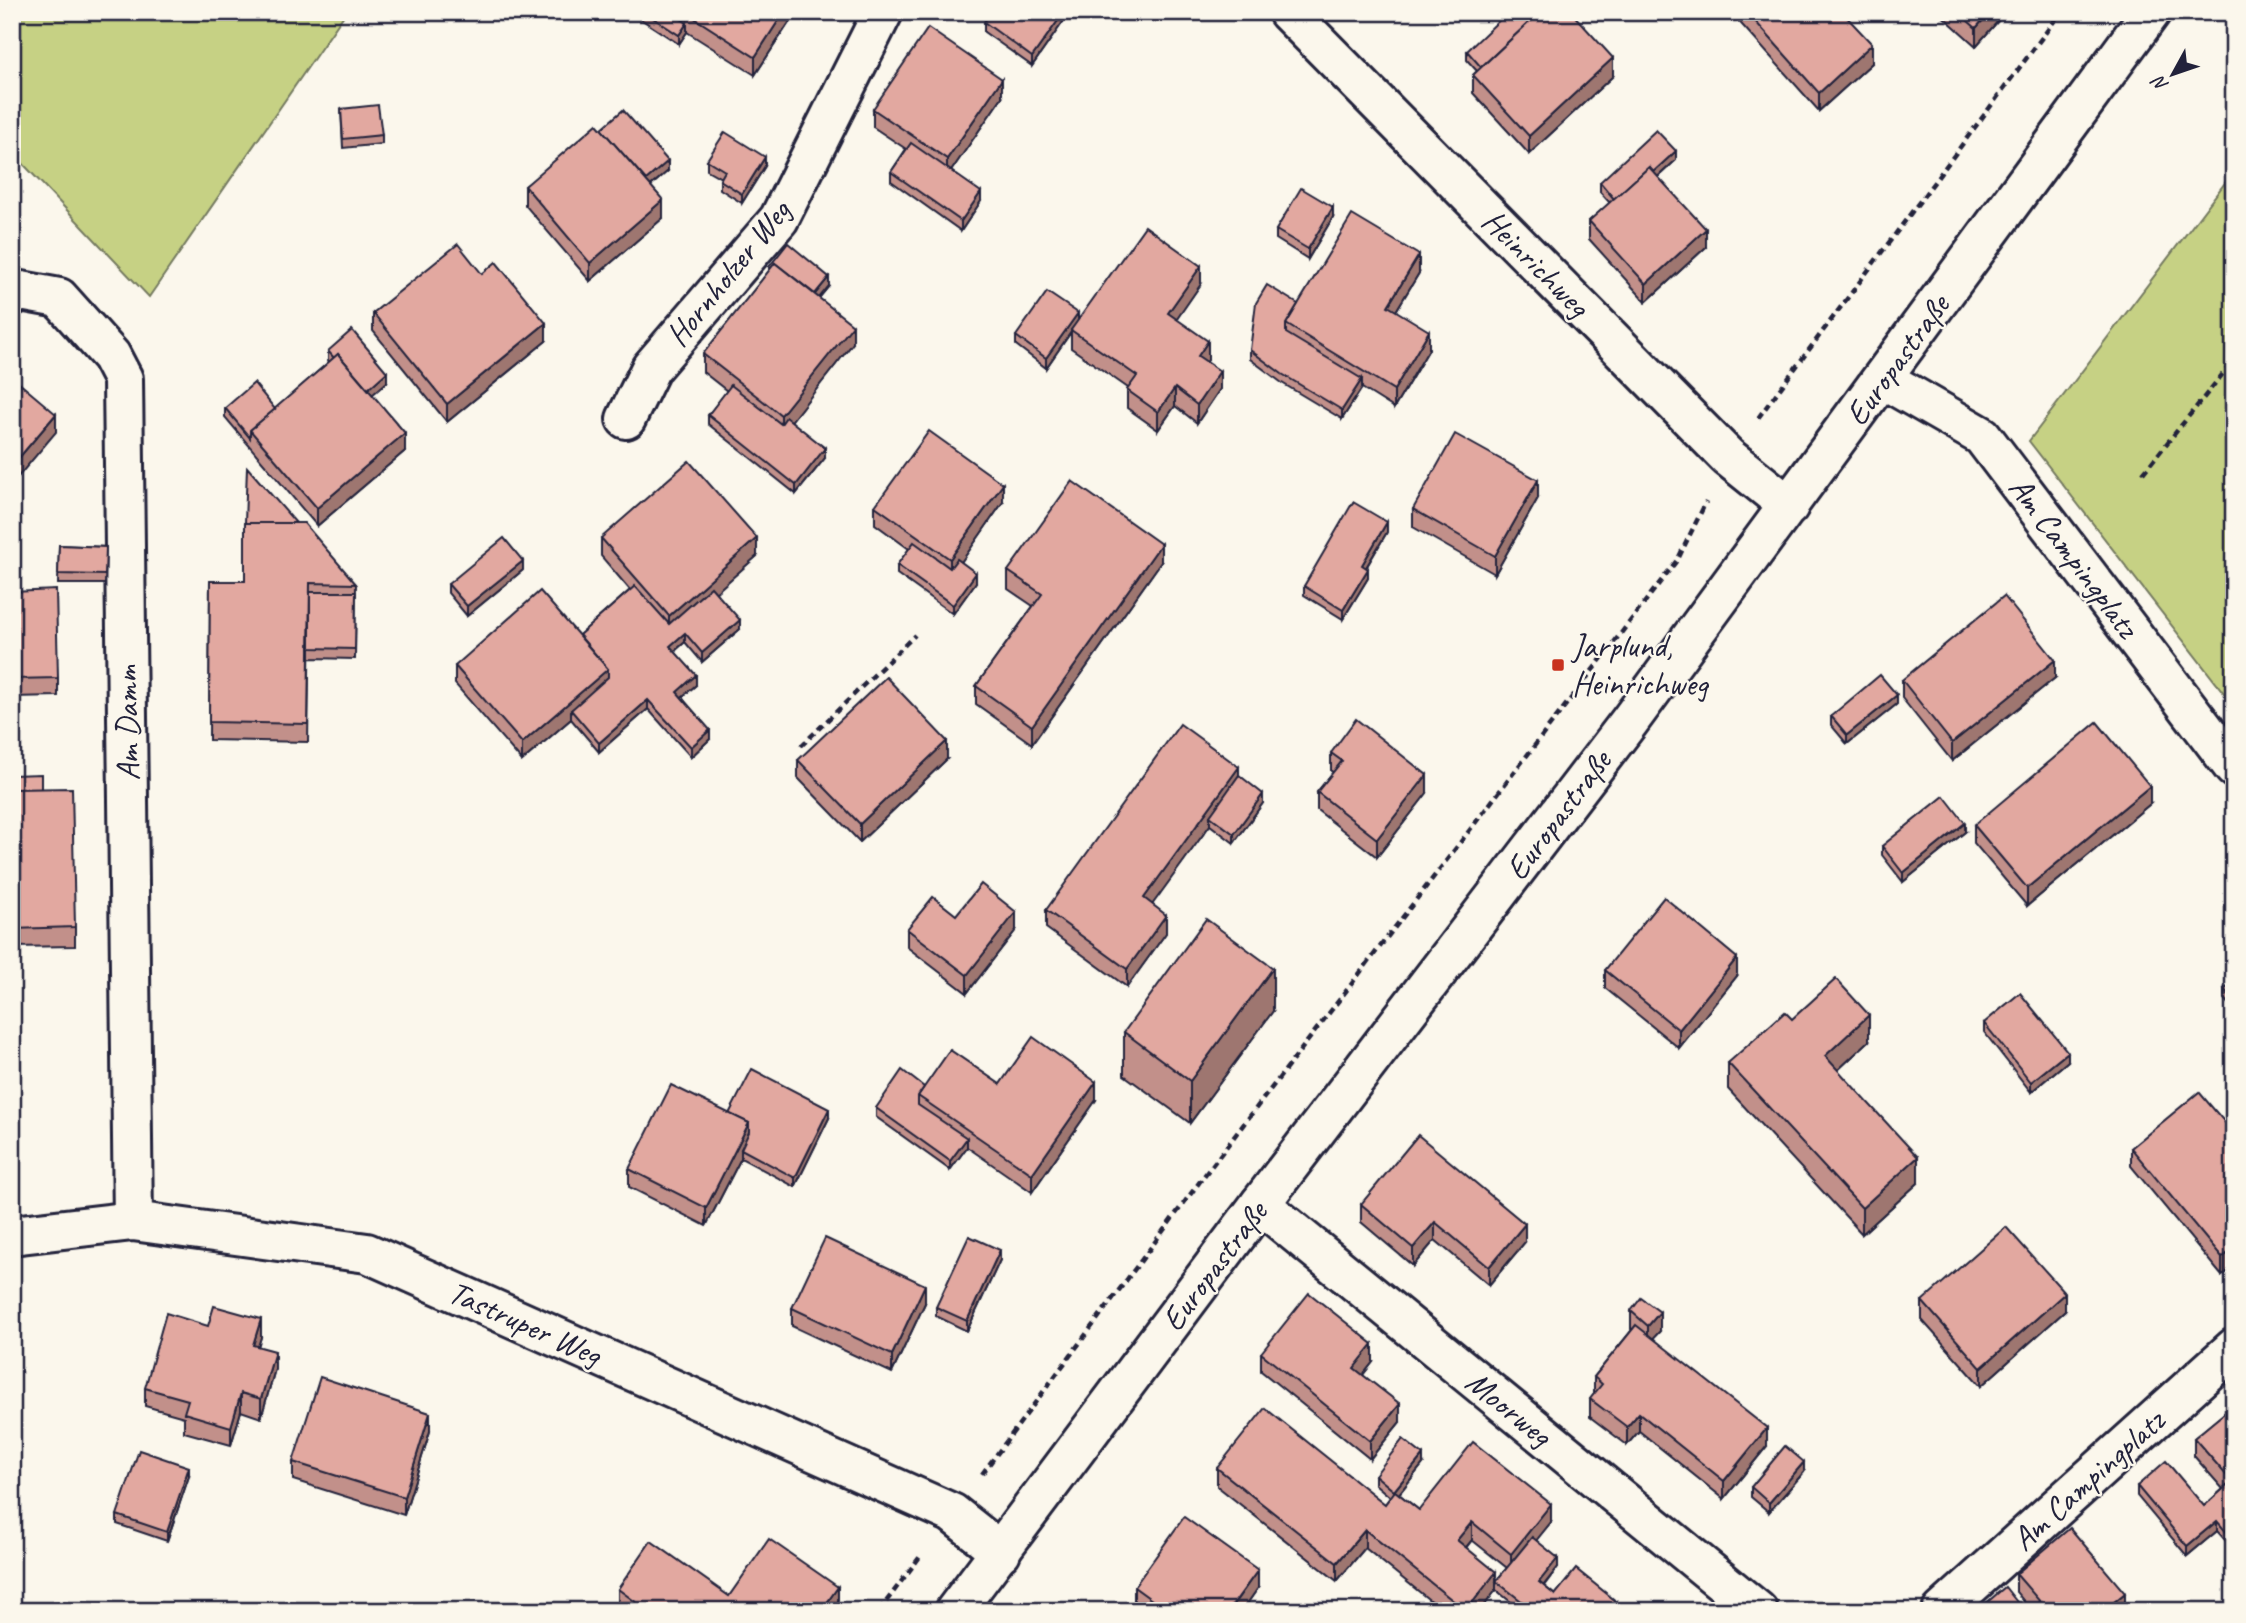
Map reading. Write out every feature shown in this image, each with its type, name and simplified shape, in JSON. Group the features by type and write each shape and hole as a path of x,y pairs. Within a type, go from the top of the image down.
{"street":[{"name":"Hornholzer Weg","path":"626,419 651,368 779,219 883,12"},
{"name":"Heinrichweg","path":"1288,12 1728,457 1789,506"},
{"name":"Europastraße","path":"955,1611 1260,1204 1621,733 1884,379 2151,12"},
{"name":"Am Damm","path":"12,296 21,290 59,298 111,356 123,379 132,1221"},
{"name":"Am Campingplatz","path":"1884,379 1982,436 2234,768"},
{"name":"Moorweg","path":"1260,1204 1758,1611"},
{"name":"Tastruper Weg","path":"12,1235 132,1221 367,1253 952,1513 1001,1552"},
{"name":"Am Campingplatz","path":"1942,1611 2234,1349"}],"path":[{"path":"879,1611 1210,1168 1678,559 1728,457 2062,12"},
{"path":"2143,473 2234,360"},
{"path":"801,746 915,635"}],"green space":[{"path":"12,12 346,12 149,297 12,152"},
{"path":"2234,171 2234,706 2029,441"}],"building":[{"path":"644,12 671,12 687,23 679,35"},
{"path":"685,12 784,12 755,57"},
{"path":"992,12 1058,12 1062,15 1032,57 984,22"},
{"path":"1508,12 1540,12 1481,67 1467,51"},
{"path":"1540,12 1571,12 1613,58 1529,136 1473,75"},
{"path":"1747,12 1842,12 1872,44 1819,93"},
{"path":"1958,12 1990,12 1976,28"},
{"path":"928,28 1002,79 947,159 873,109"},
{"path":"378,105 382,135 343,139 341,109"},
{"path":"623,110 668,161 646,180 601,129"},
{"path":"597,124 663,200 590,263 525,186"},
{"path":"1656,130 1676,151 1653,172 1649,167 1614,199 1600,182"},
{"path":"725,132 765,157 742,194 720,180 725,171 707,160"},
{"path":"911,143 981,192 961,221 891,172"},
{"path":"1649,167 1706,229 1646,284 1589,221"},
{"path":"1301,188 1333,207 1308,249 1276,230"},
{"path":"1352,215 1419,255 1388,306 1429,331 1394,390 1286,324"},
{"path":"1145,226 1201,266 1168,313 1208,341 1198,356 1220,371 1197,405 1175,388 1158,412 1127,390 1137,376 1071,330"},
{"path":"788,243 829,277 815,294 775,263 771,269 769,267"},
{"path":"458,244 482,274 496,262 546,323 447,404 373,313"},
{"path":"775,263 853,325 781,415 703,354"},
{"path":"1267,285 1298,304 1286,324 1286,333 1362,379 1342,410 1282,374 1250,350 1256,303"},
{"path":"1047,292 1078,313 1046,358 1016,336"},
{"path":"352,330 387,372 368,389 338,354 334,358 328,351"},
{"path":"338,354 405,433 317,508 250,430"},
{"path":"12,377 56,414 12,466"},
{"path":"254,383 275,409 250,430 250,438 225,408"},
{"path":"731,385 781,424 786,417 825,448 796,485 708,415"},
{"path":"929,431 1003,484 950,559 875,506"},
{"path":"1455,434 1538,480 1495,556 1413,509"},
{"path":"689,461 757,538 669,616 601,538"},
{"path":"247,467 296,523 245,523"},
{"path":"1072,481 1161,544 1032,726 976,686 1042,594 1008,571"},
{"path":"1353,502 1387,522 1362,565 1368,569 1343,610 1304,586"},
{"path":"245,523 304,523 356,584 310,583 308,724 209,722 210,581 245,581"},
{"path":"504,538 523,561 467,606 448,584"},
{"path":"914,542 950,568 957,559 976,573 953,605 897,565"},
{"path":"59,545 106,547 105,575 58,574"},
{"path":"635,586 669,624 711,587 740,620 702,653 685,633 670,646 696,675 677,692 710,730 691,747 648,700 599,743 571,710 608,677 608,669 579,635"},
{"path":"56,590 58,678 12,679 12,592"},
{"path":"540,591 608,669 522,743 455,666"},
{"path":"310,592 356,592 355,649 310,648"},
{"path":"2004,596 2055,660 1952,743 1902,680"},
{"path":"1880,675 1897,695 1847,735 1831,716"},
{"path":"886,677 947,741 860,824 798,760"},
{"path":"1356,719 1427,775 1377,839 1317,792 1342,761 1331,753"},
{"path":"2097,722 2150,786 2027,888 1974,825"},
{"path":"1180,724 1239,767 1144,898 1166,915 1127,969 1046,910"},
{"path":"41,774 41,789 12,789 12,775"},
{"path":"1239,775 1263,794 1234,834 1210,816"},
{"path":"72,788 75,927 12,929 12,789"},
{"path":"1944,796 1965,823 1903,873 1882,846"},
{"path":"981,884 1016,912 967,975 907,929 933,897 956,915"},
{"path":"1664,897 1737,958 1679,1030 1605,970"},
{"path":"1206,919 1273,968 1190,1081 1124,1032"},
{"path":"1836,979 1869,1015 1825,1056 1918,1157 1862,1208 1728,1063 1785,1012 1792,1019"},
{"path":"2234,981 2234,1002 2224,989"},
{"path":"2020,993 2068,1052 2031,1082 1984,1023"},
{"path":"1033,1037 1096,1082 1032,1174 918,1096 950,1050 1000,1084"},
{"path":"752,1069 829,1109 795,1178 741,1149 749,1132 749,1123 729,1114"},
{"path":"902,1070 924,1087 918,1096 918,1105 967,1138 950,1161 876,1108"},
{"path":"671,1085 749,1123 706,1208 629,1169"},
{"path":"2199,1092 2234,1133 2234,1248 2222,1258 2131,1148"},
{"path":"1418,1135 1525,1224 1489,1267 1435,1222 1413,1248 1361,1204"},
{"path":"2006,1227 2065,1293 1981,1368 1922,1301"},
{"path":"969,1236 1000,1250 967,1321 936,1307"},
{"path":"825,1238 925,1285 892,1355 792,1308"},
{"path":"1309,1293 1373,1344 1354,1368 1400,1404 1370,1441 1261,1353"},
{"path":"1641,1298 1660,1312 1648,1326 1631,1311"},
{"path":"214,1306 261,1319 253,1345 275,1351 261,1399 241,1393 231,1427 184,1413 188,1400 145,1388 166,1313 208,1326"},
{"path":"1636,1325 1767,1428 1724,1481 1639,1413 1627,1427 1590,1399 1602,1384 1594,1377"},
{"path":"320,1377 430,1413 404,1497 293,1462"},
{"path":"2234,1405 2234,1484 2194,1438"},
{"path":"1265,1408 1385,1504 1395,1491 1419,1510 1473,1442 1551,1504 1511,1554 1472,1522 1457,1540 1496,1572 1466,1611 1365,1530 1337,1563 1217,1468"},
{"path":"1403,1439 1423,1455 1394,1491 1375,1475"},
{"path":"1785,1446 1804,1462 1769,1503 1751,1487"},
{"path":"139,1450 189,1467 167,1532 117,1515"},
{"path":"2166,1461 2204,1506 2228,1485 2234,1492 2234,1541 2217,1521 2187,1546 2137,1486"},
{"path":"1184,1517 1258,1570 1230,1611 1167,1611 1134,1587"},
{"path":"2070,1528 2125,1593 2103,1611 2048,1611 2016,1574"},
{"path":"1532,1537 1558,1558 1539,1582 1555,1595 1576,1569 1617,1602 1610,1611 1534,1611 1496,1581"},
{"path":"769,1539 838,1587 821,1611 648,1611 618,1589 651,1541 729,1596"},
{"path":"2005,1587 2024,1611 1977,1611"}],"place":[{"name":"Jarplund, Heinrichweg","path":"1558,665"}]}
